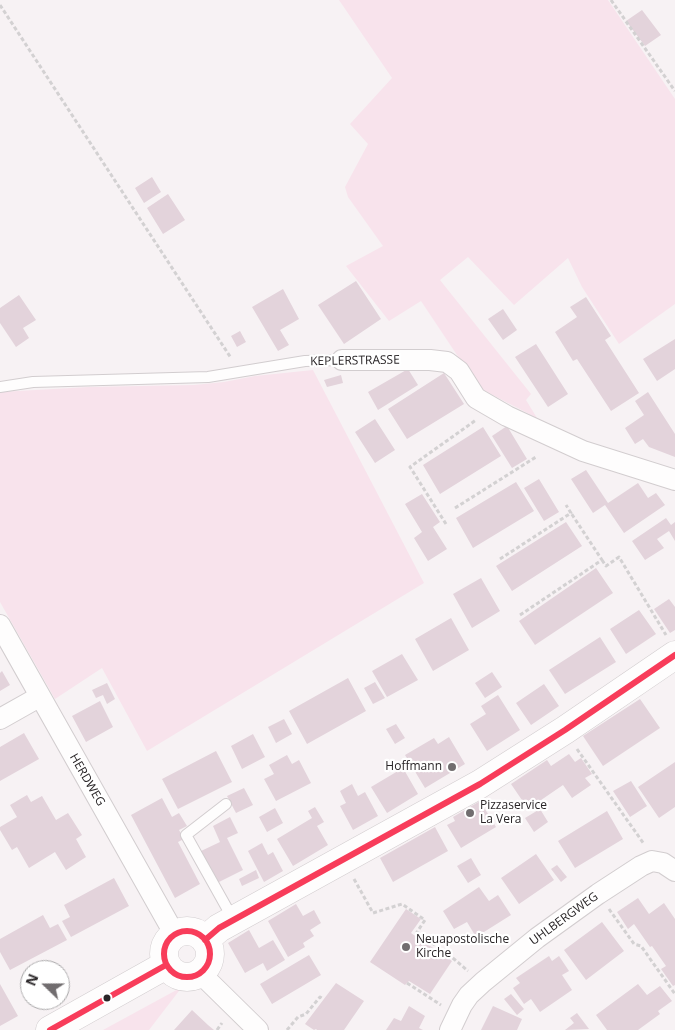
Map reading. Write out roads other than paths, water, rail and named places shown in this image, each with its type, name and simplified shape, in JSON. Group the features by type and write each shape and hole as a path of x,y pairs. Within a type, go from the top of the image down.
{"main road":[{"path":"204,940 219,928 480,784 565,730 673,648"},
{"path":"188,932 194,933 204,940 209,954 208,961 200,973 192,977 177,976 166,965 164,951 170,939 175,935 188,932"},
{"path":"50,1030 166,965"}],"street":[{"name":"KEPLERSTRASSE","path":"342,360 447,362 459,371 476,398 493,408 583,451 675,480"},
{"name":"HERDWEG","path":"0,625 175,935"},
{"path":"0,719 39,697"},
{"name":"UHLBERGWEG","path":"450,1030 462,1005 469,995 483,982 537,938 598,894 652,861 663,862 675,871"},
{"path":"200,973 258,1030"}],"lane":[{"name":"KEPLERSTRASSE","path":"0,386 34,382 208,377 306,361 342,360"},
{"path":"226,804 186,835 234,920"}],"place":[{"name":"Hoffmann","path":"452,767"},
{"name":"Pizzaservice La Vera","path":"470,813"},
{"name":"Neuapostolische Kirche","path":"406,947"}]}
